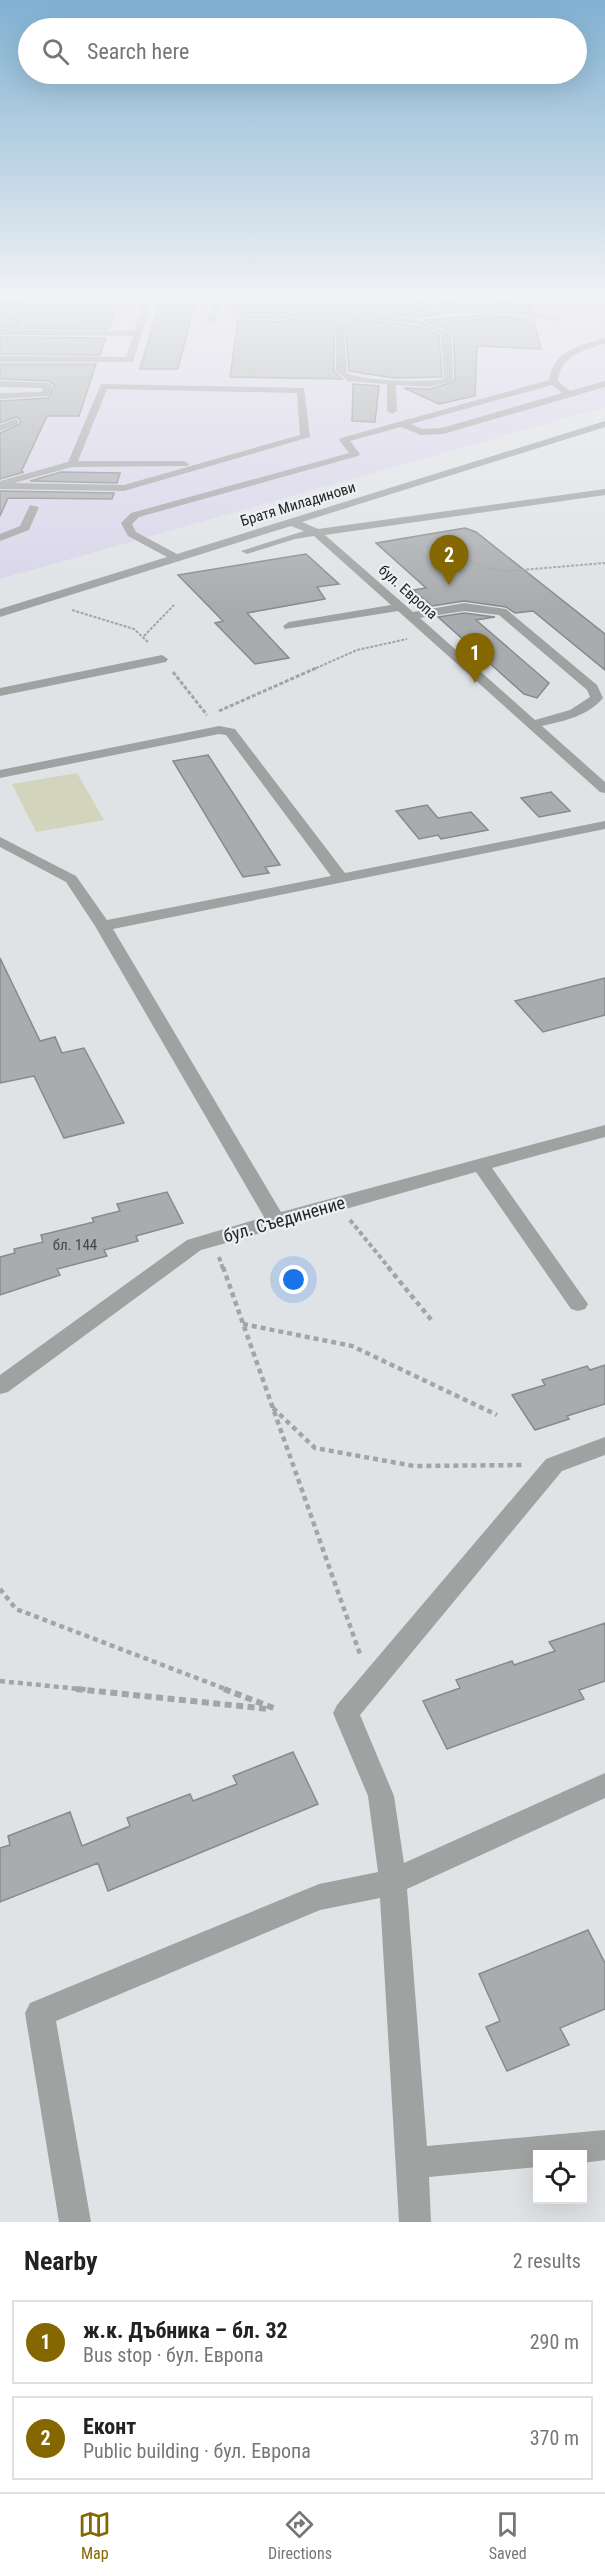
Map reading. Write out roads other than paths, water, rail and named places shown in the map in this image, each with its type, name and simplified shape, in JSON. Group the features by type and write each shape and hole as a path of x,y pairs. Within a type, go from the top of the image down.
{"street":[{"path":"72,464 100,397"},
{"path":"0,485 124,488 304,437 301,397"},
{"path":"391,397 392,411"},
{"path":"176,558 132,534 126,523 135,515 355,454 344,440 500,397"},
{"path":"401,424 421,432 443,431 560,397"},
{"path":"0,428 15,422"},
{"name":"Братя Миладинови","path":"0,613 605,424"},
{"path":"0,485 72,464 206,464"},
{"path":"247,551 293,536 605,492"},
{"path":"0,538 25,528 34,507"},
{"name":"бул. Европа","path":"292,522 316,533 605,789"},
{"path":"289,627 399,607"},
{"path":"410,616 464,607 502,612 592,688 597,698 586,709 569,717 532,724"},
{"path":"0,692 162,659"},
{"path":"0,774 219,730 230,732 341,878"},
{"path":"103,926 605,825"},
{"path":"0,841 71,879 103,926 276,1220"},
{"name":"бул. Съединение","path":"0,1386 194,1245 337,1203 605,1131"},
{"path":"481,1165 578,1304"},
{"path":"415,2222 413,2163 393,1882 381,1796 346,1713 554,1465 605,1446"},
{"path":"75,2222 40,2013 319,1897 393,1882 605,1785"},
{"path":"413,2163 605,2145"}],"place":[{"name":"Еконт","path":"449,585"},
{"name":"ж.к. Дъбника – бл. 32","path":"475,683"}]}
